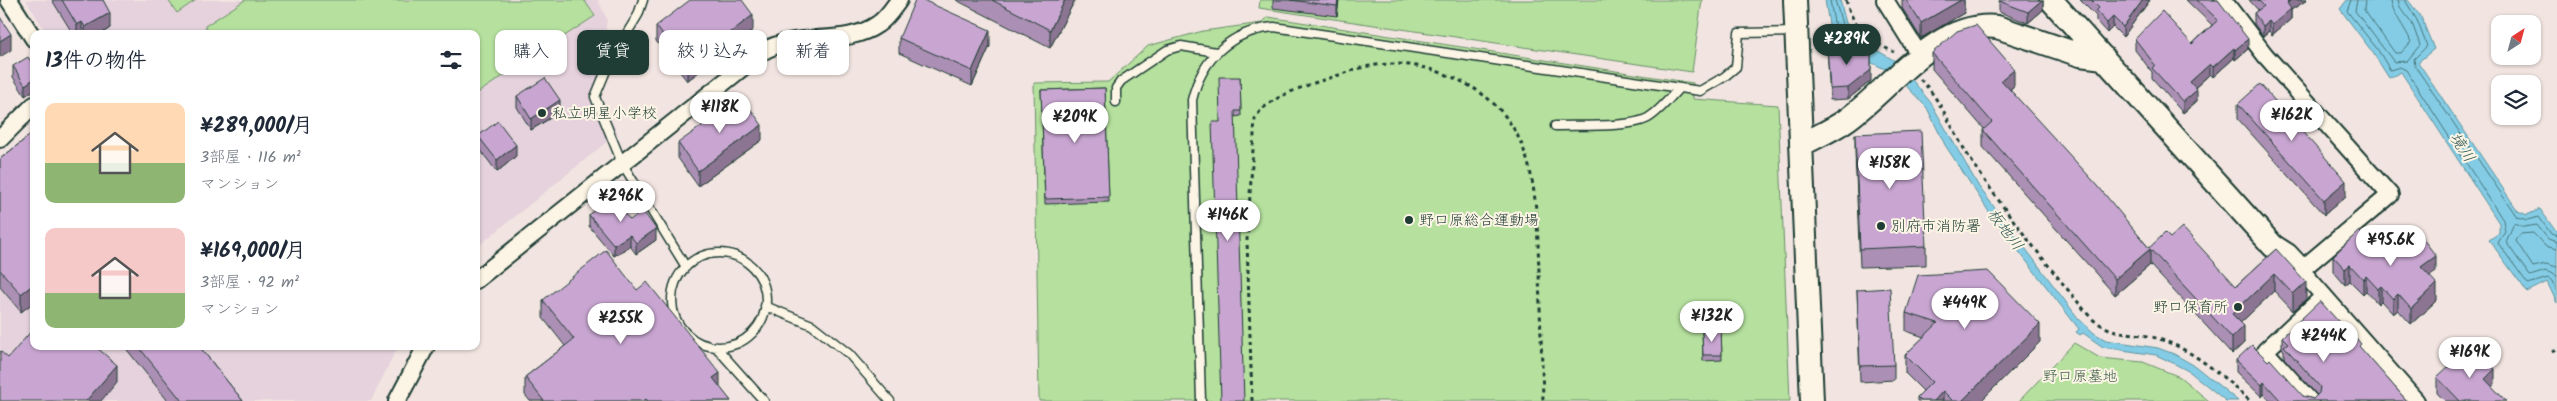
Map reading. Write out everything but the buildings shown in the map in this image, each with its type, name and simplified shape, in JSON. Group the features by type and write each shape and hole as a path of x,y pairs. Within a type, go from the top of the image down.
{"street":[{"path":"10,0 30,32"},
{"path":"480,277 769,48 797,40 858,34 879,23 899,0"},
{"path":"1795,0 1812,401"},
{"path":"1885,0 1912,63"},
{"path":"2051,0 2273,246 2287,254 2416,401"},
{"path":"2223,0 2266,55 2390,196 2301,270"},
{"path":"1802,145 1845,121 1912,63 1949,36 1967,29 1984,25 1997,27 2080,55 2104,58"},
{"path":"0,138 30,109"},
{"path":"2310,401 2265,351 2324,296"},
{"path":"397,401 424,350"}],"lane":[{"path":"643,0 638,15 610,61 595,97 622,163 686,267"},
{"path":"1201,401 1191,114 1195,87 1200,74 1216,52 1237,37 1249,32 1274,27 1700,91 1724,77 1736,67 1739,33 1797,32"},
{"path":"1116,102 1116,88 1121,81 1166,50 1181,46 1216,52"},
{"path":"1555,126 1634,123 1656,112 1679,88"},
{"path":"718,253 734,256 748,264 759,276 764,290 765,306 761,320 754,332 730,346 716,347 700,343 687,334 677,322 672,306 672,290 678,276 686,267 703,256 718,253"},
{"path":"765,306 812,325 849,354 890,401"},
{"path":"716,347 764,401"}],"path":[{"path":"1846,0 1851,18 1864,35 1912,63 1934,92 1970,158 1998,199 2091,318 2102,327 2116,333 2151,337 2180,347 2208,366 2250,401"},
{"path":"1252,401 1247,240 1255,119 1263,107 1276,98 1360,68 1399,64 1438,71 1473,88 1503,115 1524,149 1531,168 1536,194 1543,401"},
{"path":"2552,352 2557,349"}],"shaded area":[{"name":"私立明星小学校","path":"26,0 598,0 607,19 606,30 577,30 577,75 599,75 597,93 618,133 480,245 480,30 45,30"},
{"path":"30,137 30,350 396,350 371,401 0,401 0,167"}],"green space":[{"path":"168,0 196,0 177,13"},
{"path":"245,0 584,0 595,16 567,34 567,30 495,30 495,75 505,75 480,91 480,30 208,30 205,26"},
{"path":"1260,0 1702,0 1692,72 1259,8"},
{"name":"野口原総合運動場","path":"1268,17 1693,83 1693,99 1778,105 1790,401 1039,401 1034,83 1108,82 1148,46 1203,31 1262,23"},
{"name":"野口原墓地","path":"2074,343 2100,358 2143,362 2180,377 2209,401 2019,401"}],"water":[{"name":"板地川","path":"1825,0 1840,0 1846,23 1858,39 1902,65 1931,103 1979,187 2078,318 2094,333 2106,340 2158,348 2174,354 2195,366 2238,401 2226,401 2190,372 2156,355 2103,347 2083,333 2080,335 2076,332 2079,329 1993,218 1945,145 1927,108 1895,74 1862,58 1838,40 1830,30"},
{"name":"境川","path":"2347,0 2408,0 2421,17 2434,49 2418,62 2518,211 2527,215 2540,209 2557,233 2557,303 2547,282 2527,292 2489,240 2499,233 2499,223 2401,72 2389,78 2340,9"}],"place":[{"name":"私立明星小学校","path":"542,113"},
{"name":"野口原総合運動場","path":"1409,220"},
{"name":"別府市消防署","path":"1881,226"},
{"name":"野口保育所","path":"2238,307"}]}
